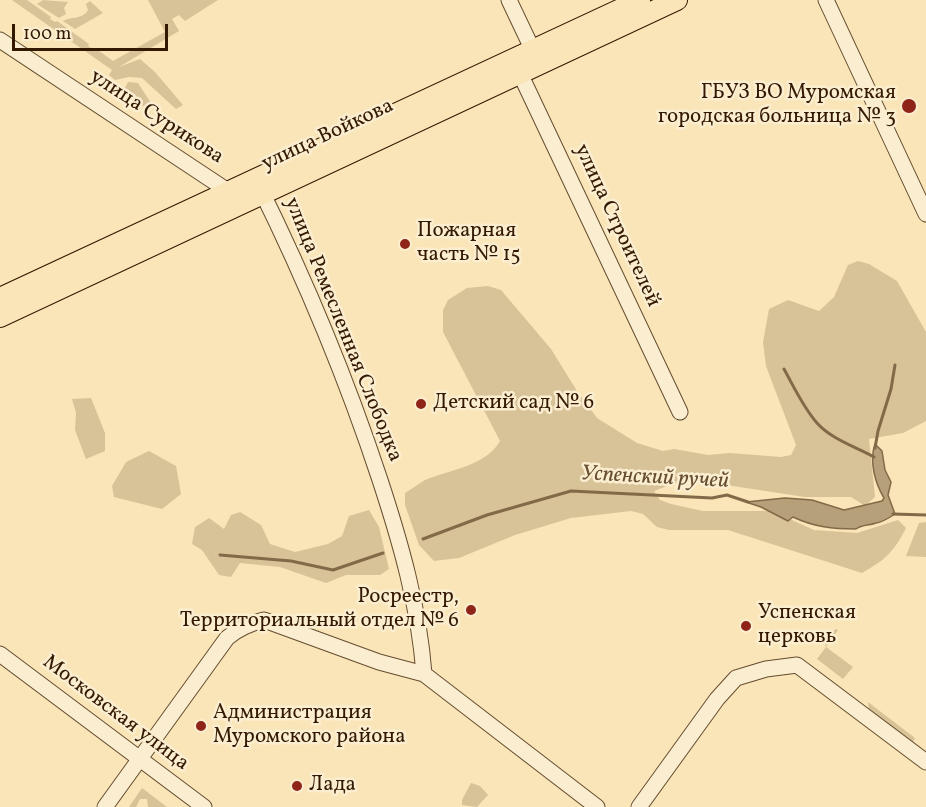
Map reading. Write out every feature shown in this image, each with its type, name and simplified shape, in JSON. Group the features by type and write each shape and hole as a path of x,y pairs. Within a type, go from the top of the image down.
{"main road":[{"name":"улица Войкова","path":"536,57 640,0"},
{"name":"улица Войкова","path":"0,317 259,185 536,57 677,0"},
{"name":"улица Войкова","path":"0,298 228,191 259,185"}],"street":[{"path":"509,0 536,57"},
{"path":"826,0 926,214"},
{"name":"улица Сурикова","path":"0,40 228,191"},
{"name":"улица Строителей","path":"516,66 680,412"},
{"name":"улица Ремесленная Слободка","path":"259,185 315,311 364,432 394,522 411,587 421,637 424,674"},
{"path":"105,807 227,638 239,628 264,620 379,662 424,674 597,807"},
{"name":"Московская улица","path":"0,654 204,807"},
{"path":"639,807 717,699 736,678 774,667 797,665 926,762"}],"shaded area":[{"path":"12,0 27,0 51,17 50,19 57,21 89,44 88,46 95,48 113,61 165,32 148,0 218,0 185,21 179,15 172,19 179,31 119,67 140,59 155,72 183,105 176,109 142,78 129,77 115,80 109,75 112,70"},
{"path":"43,0 68,2 64,8 66,14 59,18 37,4"},
{"path":"90,1 103,13 75,29 63,21 80,17 86,13 88,10 86,4"},
{"path":"128,82 138,83 151,103 147,108 134,101 124,90"},
{"path":"858,261 869,264 897,281 926,332 926,421 903,433 869,439 875,497 865,506 851,497 805,497 713,483 678,482 654,491 660,500 671,504 703,511 772,511 814,530 857,533 898,520 906,528 902,536 888,555 870,568 862,573 728,530 669,530 657,527 643,514 631,511 571,518 515,535 459,558 434,561 419,545 405,505 405,493 425,480 476,462 494,449 500,441 443,332 443,310 448,300 467,288 488,286 501,290 551,349 597,418 637,443 663,451 674,449 708,455 730,453 781,457 791,455 796,445 766,366 763,342 769,309 788,300 819,311 834,297 848,265"},
{"path":"91,398 105,433 105,451 86,459 75,430 76,413 72,399"},
{"path":"875,444 882,451 885,470 891,482 888,495 895,514 884,521 856,529 831,528 793,517 788,521 746,502 785,498 812,500 844,510 882,501 884,498 878,486 873,465"},
{"path":"149,451 176,466 181,494 162,509 114,497 112,486 126,462"},
{"path":"369,510 379,527 389,569 380,575 346,575 326,583 280,567 240,563 231,577 219,575 202,550 192,544 195,527 209,518 224,529 231,515 240,512 261,525 270,544 295,552 328,544 342,536 349,516"},
{"path":"926,522 926,557 906,556 919,523"},
{"path":"836,629 838,630 826,647 823,640"},
{"path":"826,647 853,667 843,679 817,659"},
{"path":"868,702 915,738 912,745 869,712"},
{"path":"471,783 480,786 488,795 477,807 462,805 462,800"},
{"path":"142,788 167,807 148,807 147,799 140,799 136,807 129,807"}],"waterway":[{"path":"875,448 895,365"},
{"path":"784,369 807,410 823,429 874,457"},
{"name":"Успенский ручей","path":"423,539 487,515 571,491 712,498 727,495 748,502"},
{"name":"Успенский ручей","path":"893,514 926,515"},
{"name":"Успенский ручей","path":"220,555 291,561 333,570 383,553"}],"place":[{"name":"ГБУЗ ВО Муромская городская больница № 3","path":"909,106"},
{"name":"Пожарная часть № 15","path":"405,244"},
{"name":"Детский сад № 6","path":"421,404"},
{"name":"Росреестр, Территориальный отдел № 6","path":"471,610"},
{"name":"Успенская церковь","path":"746,626"},
{"name":"Администрация Муромского района","path":"201,726"},
{"name":"Лада","path":"297,786"}]}
